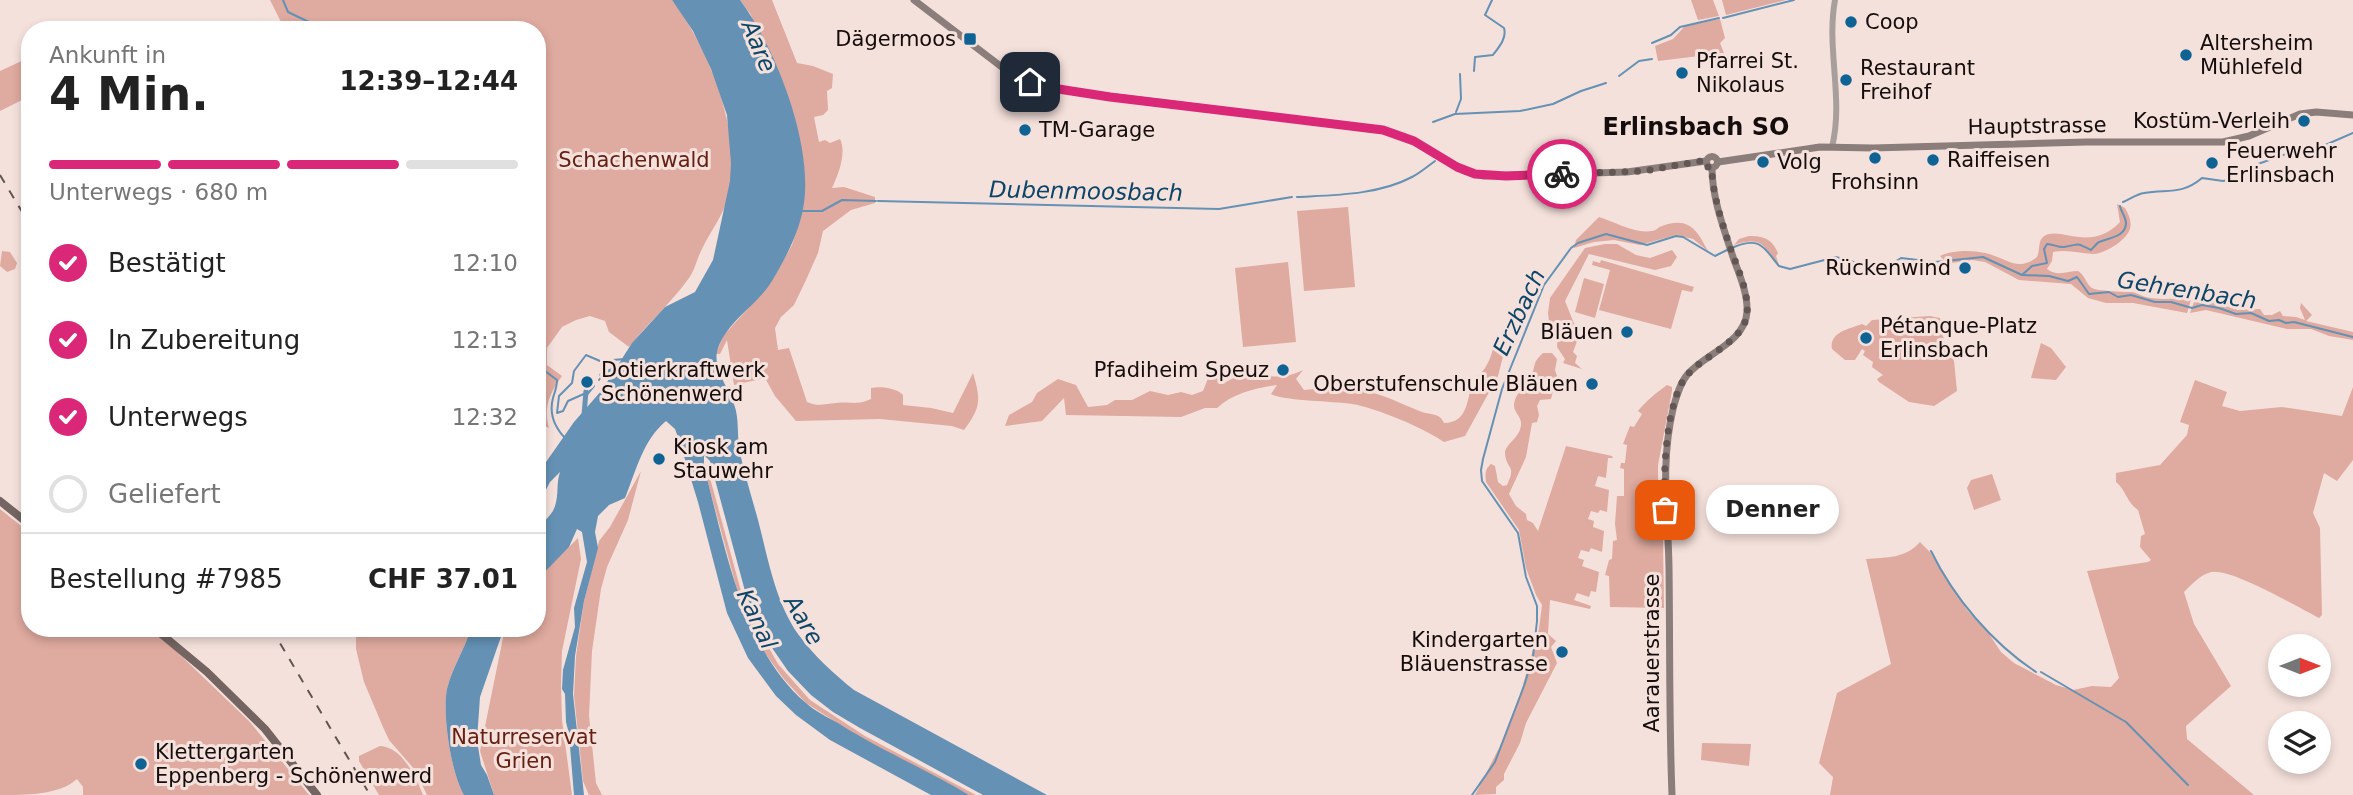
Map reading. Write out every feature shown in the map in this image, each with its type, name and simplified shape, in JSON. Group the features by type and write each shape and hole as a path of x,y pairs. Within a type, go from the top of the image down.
{"main road":[{"path":"914,0 1007,71 1030,82 1085,93 1371,128 1396,134 1424,146 1465,171 1484,176 1627,172 1706,161 1708,167 1715,165"},
{"name":"Hauptstrasse","path":"1715,165 1799,149 1832,147 2223,142 2249,136 2301,114 2316,112 2353,115"},
{"name":"Aarauerstrasse","path":"1672,795 1669,564 1664,488 1666,446 1673,408 1682,383 1689,372 1735,335 1746,320 1745,294 1719,210 1715,165"},
{"path":"0,501 21,518"},
{"path":"165,637 207,672 273,738 317,795"}],"street":[{"path":"1832,147 1837,117 1831,40 1835,0"}],"green space":[{"name":"Schachenwald","path":"270,0 672,0 686,20 711,70 729,127 731,182 725,206 689,278 629,347 609,332 605,321 590,316 562,327 547,348 547,365 562,376 549,401 549,428 546,427 546,21 280,21"},
{"path":"740,0 772,0 797,63 833,74 832,88 827,91 828,110 823,115 814,117 819,142 825,140 830,143 840,139 842,145 841,164 832,188 844,187 875,197 875,203 851,210 823,231 818,253 794,305 781,317 775,328 778,350 789,348 807,402 821,405 861,402 871,399 871,388 883,387 903,395 903,405 953,413 973,373 978,403 964,430 952,426 880,419 796,421 775,396 765,378 734,385 727,340 720,354 716,354 723,336 770,284 792,245 803,208 751,15"},
{"path":"1691,0 1713,0 1719,16 1698,20"},
{"path":"1722,0 1786,0 1726,15"},
{"path":"1720,19 1725,38 1720,43 1724,53 1658,61 1655,46 1673,39 1685,26"},
{"path":"21,61 21,100 0,111 0,71"},
{"path":"2117,204 2125,208 2129,216 2130,229 2124,238 2103,252 2093,254 2053,252 2047,269 2059,273 2078,271 2095,289 2133,292 2152,298 2191,300 2187,313 2133,303 2106,303 2088,298 2071,284 2019,280 1985,262 1972,260 1952,263 1940,256 1974,251 2024,264 2037,257 2041,239 2049,234 2086,237 2109,231 2120,222"},
{"path":"1348,207 1355,287 1304,291 1297,211"},
{"path":"1599,217 1645,231 1654,231 1671,223 1686,224 1696,231 1708,251 1693,239 1676,235 1640,245 1614,240 1574,248 1576,240"},
{"path":"1749,236 1763,238 1773,244 1778,253 1776,256 1780,268 1759,243 1745,242 1734,245 1739,239"},
{"path":"1617,244 1636,255 1650,258 1672,250 1677,257 1671,266 1655,270 1589,254 1565,301 1579,336 1573,352 1577,356 1575,363 1582,369 1563,363 1565,359 1557,347 1558,335 1550,329 1550,298 1585,248"},
{"path":"2,251 10,252 17,263 15,269 7,272 0,266"},
{"path":"1601,260 1694,287 1692,292 1682,290 1671,329 1599,310 1610,270 1592,265 1593,261 1600,263"},
{"path":"1288,262 1296,342 1243,347 1235,268"},
{"path":"1584,278 1604,284 1595,318 1575,312"},
{"path":"2194,302 2234,307 2237,310 2260,309 2264,315 2280,311 2283,316 2305,320 2300,308 2301,303 2312,315 2306,321 2353,332 2353,340 2329,336 2311,329 2287,329 2206,310 2190,313"},
{"path":"1930,316 1940,318 1944,341 1954,361 1957,391 1934,406 1909,402 1879,382 1877,379 1883,375 1872,367 1873,362 1863,355 1865,351 1862,349 1855,360 1845,360 1832,349 1837,335 1862,324 1866,326 1872,320"},
{"path":"1496,336 1508,337 1498,376 1465,436 1444,442 1400,419 1373,409 1271,394 1277,385 1246,392 1230,398 1217,408 1205,408 1181,417 1066,415 1064,398 1042,421 1005,426 1009,415 1032,402 1037,393 1058,379 1076,385 1088,407 1107,405 1115,400 1132,400 1150,391 1168,395 1181,392 1192,395 1203,391 1211,371 1217,369 1224,383 1247,371 1282,376 1303,370 1296,379 1304,390 1337,388 1370,392 1438,416 1444,423 1452,422 1463,414 1473,380 1486,366"},
{"path":"2041,343 2051,348 2066,367 2056,380 2031,378"},
{"path":"1543,353 1552,353 1557,359 1557,376 1551,399 1540,400 1537,406 1539,415 1537,422 1532,423 1526,457 1509,494 1538,531 1566,446 1612,456 1613,458 1608,458 1606,478 1598,476 1595,486 1609,490 1607,512 1591,511 1588,519 1594,521 1593,527 1604,531 1602,552 1591,548 1589,552 1581,550 1578,558 1584,560 1582,566 1599,572 1596,592 1591,591 1589,597 1577,593 1574,600 1591,606 1590,609 1550,600 1548,634 1556,641 1551,647 1557,663 1526,723 1520,743 1504,774 1504,780 1496,787 1496,794 1475,795 1500,746 1520,695 1539,629 1542,605 1526,568 1519,530 1486,482 1486,472 1491,464 1495,466 1498,482 1503,486 1507,485 1511,470 1505,453 1521,425 1514,408 1515,400 1529,381 1536,362"},
{"path":"2195,380 2227,392 2222,406 2240,411 2282,407 2342,416 2353,387 2353,460 2337,481 2324,473 2313,513 2320,528 2322,615 2319,618 2249,582 2221,572 2203,575 2184,592 2194,624 2231,686 2186,726 2187,739 2254,795 1830,795 1833,777 1819,763 1837,693 1891,664 1866,559 1902,554 1920,542 1930,552 1967,610 2001,652 2014,663 2056,685 2073,690 2092,686 2111,687 2119,678 2087,571 2151,560 2140,547 2141,536 2145,534 2138,510 2116,482 2116,473 2160,465 2187,435 2189,425 2180,422"},
{"path":"1667,385 1672,387 1672,391 1658,465 1658,498 1644,499 1647,540 1663,540 1664,608 1610,607 1609,576 1605,575 1609,560 1612,559 1613,541 1617,540 1617,496 1624,496 1624,469 1620,468 1621,463 1625,463 1627,445 1623,444 1630,426 1634,427 1642,414 1638,411"},
{"path":"641,471 628,520 607,567 601,589 592,651 589,716 596,783 602,795 589,795 583,781 574,695 576,656 584,601 599,541 610,527"},
{"path":"1992,474 2001,500 1974,510 1967,488 1971,480"},
{"path":"710,478 741,591 751,616 778,664 810,700 865,736 976,795 969,795 864,740 806,703 783,678 750,625 738,593 707,479"},
{"path":"0,509 21,526 21,637 159,637 250,722 309,795 83,795 83,787 77,779 52,791 0,795"},
{"name":"Naturreservat Grien","path":"578,538 581,559 562,651 561,685 562,720 572,795 494,795 480,751 503,637 546,637 547,569"},
{"path":"356,637 467,637 449,681 446,700 452,758 464,795 427,795 415,770 389,740 364,682 356,649"},
{"path":"1702,743 1751,744 1749,766 1701,760"},
{"path":"380,746 401,757 423,795 379,795 359,761 359,756"}],"water":[{"path":"672,0 740,0 754,20 779,71 790,100 803,157 803,209 794,237 766,290 726,332 717,352 720,375 736,411 742,462 783,608 811,650 854,690 1047,795 983,795 860,728 811,695 788,671 754,615 710,461 704,455 704,467 739,594 766,654 784,681 817,711 969,795 931,795 830,740 776,696 748,658 727,613 678,437 675,429 666,421 651,437 625,498 609,505 598,516 595,532 598,548 584,601 575,656 573,694 584,795 574,795 565,694 562,689 563,670 575,627 574,608 587,562 582,532 577,529 569,547 546,571 546,520 555,506 560,472 546,490 546,462 574,422 602,390 632,343 665,307 695,292 713,260 730,181 727,115 711,69 693,31"},
{"path":"467,637 501,637 480,697 477,740 481,765 494,795 464,795 455,773 449,743 447,689"}],"waterway":[{"path":"283,0 288,12 307,21"},
{"path":"1474,71 1475,57 1493,55 1504,35 1504,28 1485,15 1492,0"},
{"name":"Dubenmoosbach","path":"1723,18 1794,0"},
{"name":"Dubenmoosbach","path":"1652,43 1671,35 1680,27 1719,18"},
{"name":"Dubenmoosbach","path":"1619,76 1639,61 1652,59"},
{"path":"1456,112 1461,99 1460,74"},
{"name":"Dubenmoosbach","path":"1433,122 1455,114 1520,111 1553,104 1606,83"},
{"name":"Erzbach","path":"2123,202 2141,194 2188,187 2202,178 2223,181 2233,179 2258,164 2308,146 2323,146 2353,133"},
{"name":"Dubenmoosbach","path":"1297,197 1356,193 1385,187 1412,177 1435,161"},
{"name":"Dubenmoosbach","path":"878,201 1219,209 1292,197"},
{"name":"Dubenmoosbach","path":"802,211 822,211 842,200 876,201"},
{"name":"Erzbach","path":"1734,247 1756,243 1765,249 1779,266 1790,269 1836,257 1882,270 1901,258 1935,262 1983,257 2022,275 2032,266 2047,263 2044,249 2047,244 2062,247 2078,244 2091,250 2099,242 2120,234 2126,223 2120,206"},
{"name":"Erzbach","path":"1472,795 1495,762 1533,657 1537,606 1526,577 1518,533 1482,481 1481,470 1502,389 1544,285 1571,248 1606,234 1647,245 1676,236 1683,237 1715,256 1729,249"},
{"name":"Gehrenbach","path":"2022,275 2049,276 2068,281 2077,277 2089,294 2109,292 2118,297 2131,295 2192,308 2202,305 2236,314 2251,313 2269,321 2294,322 2353,337"},
{"path":"586,393 568,401 563,411 557,413 559,396 572,383 574,371 586,355 600,361 625,359"},
{"path":"602,375 622,366"},
{"path":"546,372 557,380 552,414 564,437"},
{"path":"599,380 603,375"},
{"path":"585,397 594,386"},
{"path":"584,415 586,391"},
{"path":"1931,551 1951,586 1976,618 2004,647 2036,672"},
{"path":"2041,672 2126,722 2188,785"}],"railway":[{"path":"0,175 21,210"},
{"path":"276,637 370,795"}],"way so far":[{"path":"1562,174 1644,171 1701,161 1706,161 1708,167 1712,168 1719,210 1745,294 1746,320 1725,344 1689,372 1678,392 1666,446 1665,510"}],"place":[{"name":"Coop","path":"1851,22"},
{"name":"Dägermoos","path":"970,39"},
{"name":"Altersheim Mühlefeld","path":"2186,55"},
{"name":"Pfarrei St. Nikolaus","path":"1682,73"},
{"name":"Restaurant Freihof","path":"1846,80"},
{"name":"Kostüm-Verleih","path":"2304,121"},
{"name":"TM-Garage","path":"1025,130"},
{"name":"Frohsinn","path":"1875,158"},
{"name":"Raiffeisen","path":"1933,160"},
{"name":"Volg","path":"1763,162"},
{"name":"Feuerwehr Erlinsbach","path":"2212,163"},
{"name":"Rückenwind","path":"1965,268"},
{"name":"Bläuen","path":"1627,332"},
{"name":"Pétanque-Platz Erlinsbach","path":"1866,338"},
{"name":"Pfadiheim Speuz","path":"1283,370"},
{"name":"Dotierkraftwerk Schönenwerd","path":"587,382"},
{"name":"Oberstufenschule Bläuen","path":"1592,384"},
{"name":"Kiosk am Stauwehr","path":"659,459"},
{"name":"Denner","path":"1665,510"},
{"name":"Kindergarten Bläuenstrasse","path":"1562,652"},
{"name":"Klettergarten Eppenberg - Schönenwerd","path":"141,764"}],"district":[{"name":"Erlinsbach SO","path":"1696,127"}],"route":[{"path":"1030,82 1110,97 1383,130 1424,146 1463,170 1484,176 1562,174"}],"water label":[{"name":"Aare","path":"759,46"},
{"name":"Kanal","path":"757,619"},
{"name":"Aare","path":"804,620"}]}
